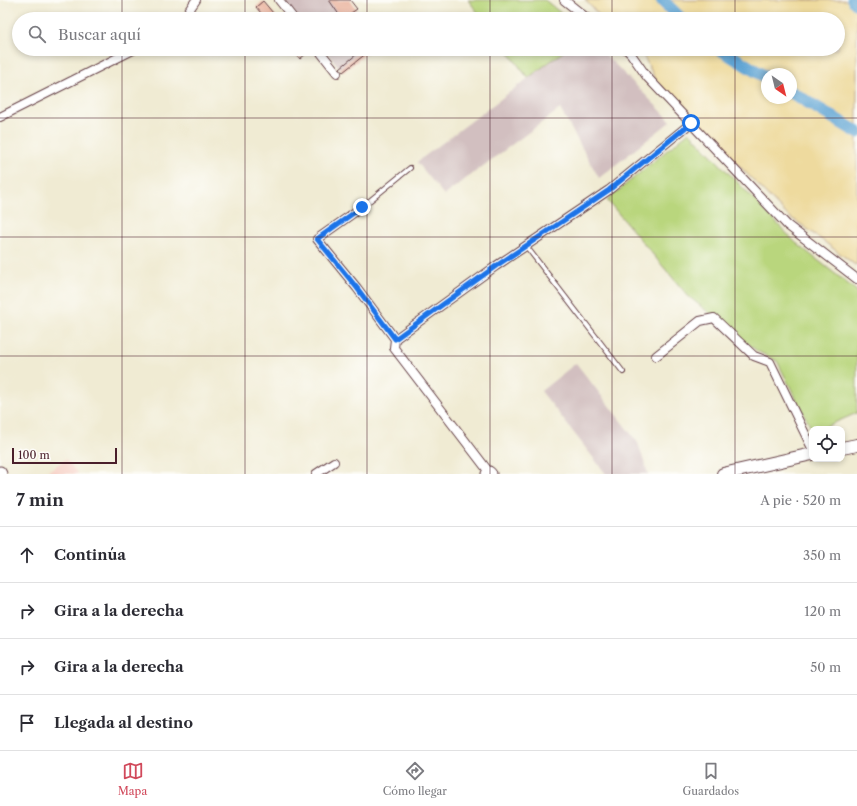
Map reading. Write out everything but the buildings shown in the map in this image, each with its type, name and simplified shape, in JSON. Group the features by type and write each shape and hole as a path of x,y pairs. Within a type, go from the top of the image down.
{"main road":[{"path":"845,447 857,445"},
{"path":"723,474 809,455"}],"street":[{"path":"188,12 196,0"},
{"path":"279,0 288,12"},
{"path":"564,0 579,12"},
{"path":"0,117 121,56"},
{"path":"324,56 337,73"},
{"path":"632,56 647,77 787,225 857,279"},
{"path":"395,339 526,246 609,190 691,123"},
{"path":"362,207 317,239 357,288 395,339 394,348 489,473"},
{"path":"656,356 700,321 714,318 754,356 770,362 809,442"},
{"path":"316,474 334,462"}],"lane":[{"path":"362,207 410,168"},
{"path":"526,246 624,372"}],"shaded area":[{"path":"284,0 350,0 358,12 294,12"},
{"path":"330,56 363,56 343,72"},
{"path":"558,56 607,56 671,121 599,178 560,109 444,195 417,162"},
{"path":"576,363 638,443 648,474 606,474 541,391"},
{"path":"66,459 78,474 44,474"}],"green space":[{"path":"468,0 545,0 560,12 477,12"},
{"path":"511,56 558,56 528,78"},
{"path":"689,132 796,243 857,291 857,413 827,426 810,426 777,361 757,351 688,296 607,200"}],"sand":[{"path":"585,0 857,0 857,265 788,216 656,80 644,56 845,56 845,12 596,12"}],"waterway":[{"path":"662,0 674,12"},
{"path":"853,0 857,4"},
{"path":"731,56 761,74"},
{"path":"797,96 857,132"}],"route":[{"path":"362,207 317,239 357,288 395,339 496,266 609,190 691,123"}]}
